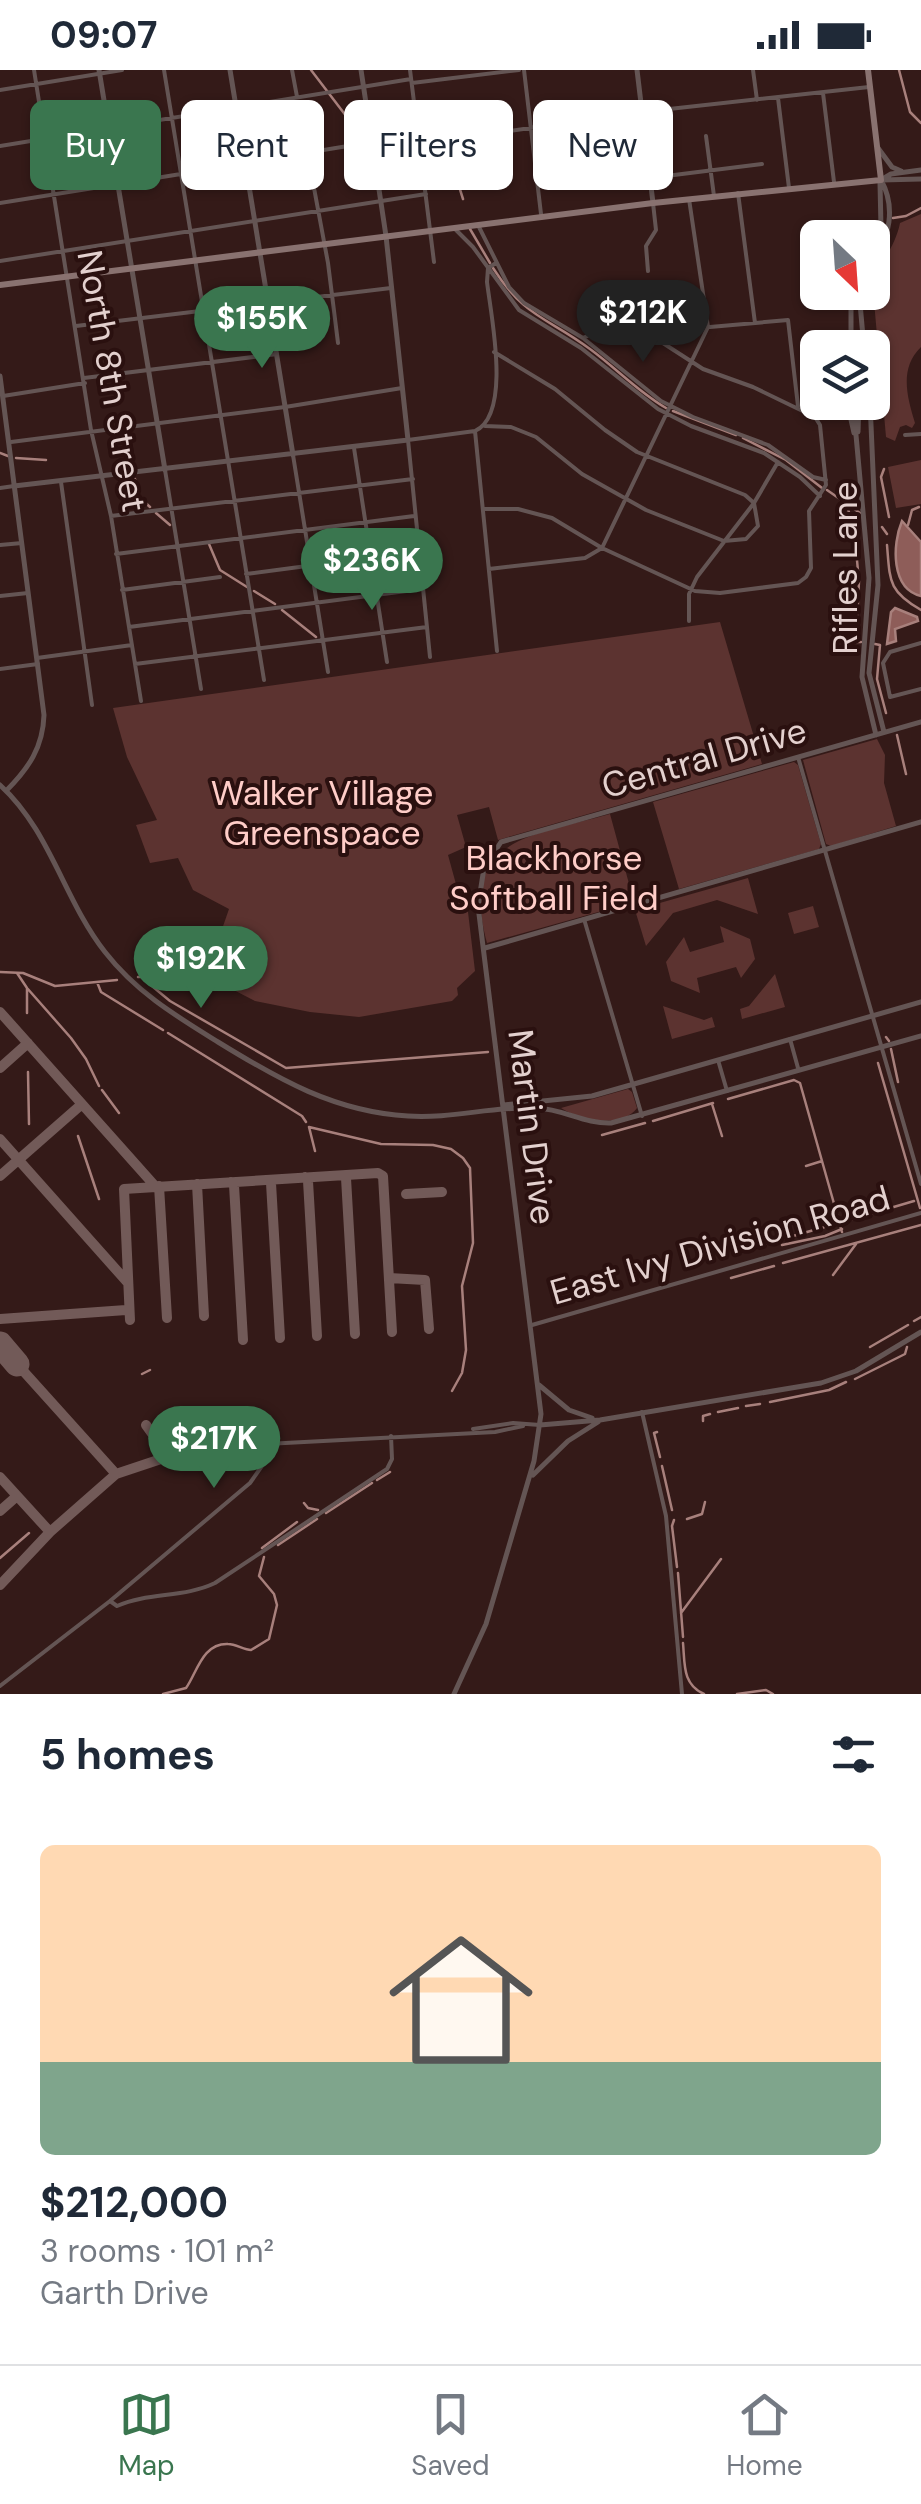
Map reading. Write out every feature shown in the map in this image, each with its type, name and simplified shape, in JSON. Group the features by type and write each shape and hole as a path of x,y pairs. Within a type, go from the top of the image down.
{"main road":[{"path":"0,286 689,198 880,180 868,70"}],"street":[{"name":"North 8th Street","path":"34,70 39,100"},
{"path":"0,90 122,70"},
{"path":"161,177 181,174 164,70"},
{"path":"230,70 235,100"},
{"path":"292,70 297,98"},
{"path":"361,70 365,100"},
{"path":"410,70 414,100"},
{"path":"285,100 363,86 522,70 541,216"},
{"path":"637,70 641,100"},
{"path":"753,70 757,100"},
{"path":"99,72 104,100"},
{"path":"673,110 870,87"},
{"path":"823,92 834,184"},
{"path":"778,98 789,190"},
{"path":"161,120 181,117"},
{"path":"513,130 533,127"},
{"path":"706,136 714,196"},
{"path":"0,146 30,141"},
{"path":"878,148 892,167 904,172"},
{"path":"673,175 762,164"},
{"path":"880,180 921,170"},
{"path":"880,180 921,179"},
{"path":"880,180 881,220"},
{"path":"880,180 886,190 890,220"},
{"name":"North 8th Street","path":"53,190 91,430 111,516 142,701"},
{"path":"0,203 83,190"},
{"path":"119,190 201,689"},
{"path":"184,190 264,680"},
{"path":"250,190 328,672"},
{"path":"315,190 338,343"},
{"path":"380,190 430,657"},
{"path":"425,190 434,262"},
{"path":"648,272 646,246 656,230 651,190"},
{"path":"738,193 755,323"},
{"path":"0,260 426,194"},
{"path":"489,569 580,558 602,548 708,327 689,198"},
{"path":"478,224 509,286 524,303 583,338 642,387 672,406 768,445 813,477 826,480"},
{"path":"452,228 473,247 519,310 581,348 637,395 668,415 737,441 778,462 820,496"},
{"path":"488,268 496,263"},
{"path":"0,488 475,432 484,426 496,403 488,268"},
{"path":"76,326 391,288"},
{"path":"642,328 655,298"},
{"path":"708,327 788,320 798,406"},
{"path":"483,509 539,513 569,526 602,548 691,589 720,592 788,585 804,580 810,571 808,515 826,480 818,420 798,406 692,362 642,328 620,323 601,327 583,338"},
{"path":"484,426 511,427 536,437 582,474 626,501 724,540 746,539 754,534 758,520 754,503 739,492 646,457 605,430 555,388 494,352"},
{"path":"3,396 148,369 277,354"},
{"path":"0,376 44,714 43,736 27,768 6,790"},
{"path":"8,443 402,388"},
{"name":"Rifles Lane","path":"855,420 869,578 862,677 876,734"},
{"name":"Rifles Lane","path":"871,420 878,585 870,674 884,732"},
{"path":"475,432 498,650"},
{"path":"904,435 921,434"},
{"path":"354,448 387,662"},
{"path":"689,621 691,589 754,503 778,462"},
{"path":"111,516 412,479"},
{"path":"60,482 92,705"},
{"path":"116,554 416,516"},
{"path":"0,545 22,543"},
{"path":"246,574 420,551"},
{"path":"122,590 220,577"},
{"path":"129,627 422,589"},
{"path":"0,596 28,593"},
{"path":"135,664 426,626"},
{"path":"921,643 886,656 883,662 890,698 921,688"},
{"path":"0,669 132,645"},
{"name":"Central Drive","path":"501,842 921,722"},
{"path":"798,757 921,1184"},
{"path":"0,785 34,824 107,956 138,988 172,1014 278,1078 331,1101 404,1116 584,1098 921,1002"},
{"path":"485,948 921,822"},
{"name":"Martin Drive","path":"454,1694 486,1624 530,1477 540,1425 532,1325 478,906 484,868 501,842"},
{"path":"584,919 642,1116"},
{"path":"504,1108 541,1108 604,1124 921,1036"},
{"path":"790,1039 799,1071"},
{"path":"718,1060 727,1091"},
{"name":"East Ivy Division Road","path":"532,1325 921,1213"},
{"path":"468,1431 496,1424 600,1420 820,1383 856,1371 921,1332"},
{"path":"538,1384 569,1410 600,1420"},
{"path":"642,1412 666,1516 682,1694"},
{"path":"530,1477 568,1442 600,1420"},
{"path":"0,1686 110,1601 250,1483 264,1463 266,1444 495,1432 522,1426"},
{"path":"110,1601 117,1606 140,1596 190,1593 215,1583 387,1469 392,1459 391,1436"}],"green space":[{"path":"921,214 921,347 907,373 915,423 912,428 900,427 895,441 886,437 884,420 890,420 890,330 877,330 875,310 890,310 890,249 900,223"},
{"path":"921,460 921,504 896,508 888,467"},
{"name":"Walker Village Greenspace","path":"720,622 762,764 498,840 489,807 457,815 466,847 448,855 462,906 468,912 475,971 457,988 458,995 452,1001 359,1017 255,1001 226,986 212,958 229,909 193,890 178,858 150,863 136,825 157,820 127,757 113,708"},
{"path":"877,739 885,755 884,783 896,826 831,846 826,844 803,760"},
{"path":"794,762 821,844 819,849 679,889 653,802"},
{"name":"Blackhorse Softball Field","path":"610,814 634,902 487,943 481,908 483,881 493,861 508,847 529,837"},
{"path":"748,878 758,914 717,900 673,913 646,946 635,910"},
{"path":"813,906 819,927 794,934 788,913"},
{"path":"720,926 750,939 755,959 741,978 736,967 697,978 700,993 671,981 666,962 684,937 690,952 724,942"},
{"path":"775,974 785,1007 742,1019 740,1009 749,1006"},
{"path":"663,1006 704,1020 712,1017 715,1027 672,1039"},
{"path":"628,1089 637,1108 621,1119 589,1119 561,1108"}],"shaded area":[{"path":"902,521 921,542 921,596 904,585 896,565"},
{"path":"895,608 918,621 895,629 896,641 887,644 891,612"}],"waterway":[{"path":"311,70 353,125 426,145 450,158 463,199"},
{"path":"899,70 910,112 921,123"},
{"path":"893,218 921,208"},
{"path":"470,229 490,263"},
{"path":"493,268 526,307 590,349 666,408"},
{"path":"673,411 736,435"},
{"path":"743,438 786,460 822,488"},
{"path":"0,453 8,456"},
{"path":"16,458 46,460"},
{"path":"884,469 881,477 889,517"},
{"path":"135,479 138,496 150,507"},
{"path":"827,490 860,513"},
{"path":"846,503 854,528 858,571"},
{"path":"908,525 912,510 919,507"},
{"path":"156,513 170,525"},
{"path":"882,527 887,534"},
{"path":"209,544 220,570 247,587"},
{"path":"887,545 893,584 902,597 921,610"},
{"path":"859,581 856,642 861,642"},
{"path":"254,591 275,604"},
{"path":"282,610 316,637"},
{"path":"875,644 880,645 877,679 886,713"},
{"path":"897,735 906,774"},
{"path":"0,972 23,973 55,986 117,980"},
{"path":"17,973 27,988 27,1013"},
{"path":"138,977 199,975"},
{"path":"141,977 170,1001 286,1068 488,1052"},
{"path":"97,982 101,992 163,1030"},
{"path":"27,988 71,1038 99,1086"},
{"path":"168,1033 306,1122"},
{"path":"886,1037 889,1041"},
{"path":"891,1049 898,1082"},
{"path":"878,1063 920,1208"},
{"path":"28,1072 29,1124"},
{"path":"728,1099 794,1080 800,1083 842,1232"},
{"path":"102,1090 119,1113"},
{"path":"653,1121 713,1103"},
{"path":"712,1104 722,1136"},
{"path":"602,1135 645,1123"},
{"path":"315,1151 309,1127 381,1144 451,1149 470,1168 473,1243 462,1286 466,1350 462,1373 452,1391"},
{"path":"78,1136 99,1199"},
{"path":"806,1166 822,1161"},
{"path":"853,1219 914,1201"},
{"path":"783,1263 921,1225"},
{"path":"765,1244 828,1226"},
{"path":"782,1245 842,1229"},
{"path":"833,1275 856,1244"},
{"path":"731,1278 774,1266"},
{"path":"914,1321 921,1317"},
{"path":"870,1347 908,1325"},
{"path":"855,1379 905,1354 907,1347"},
{"path":"142,1374 150,1370"},
{"path":"770,1402 829,1390 846,1382"},
{"path":"746,1406 760,1404"},
{"path":"718,1412 738,1408"},
{"path":"703,1421 703,1416 710,1414"},
{"path":"657,1432 654,1433 660,1457"},
{"path":"662,1466 672,1510"},
{"path":"377,1480 390,1472"},
{"path":"326,1513 372,1483"},
{"path":"687,1519 702,1514 705,1502"},
{"path":"304,1503 318,1510"},
{"path":"278,1545 317,1519"},
{"path":"674,1520 677,1567"},
{"path":"262,1548 297,1522"},
{"path":"0,1558 29,1533"},
{"path":"163,1694 186,1688 212,1648 228,1644 251,1650 269,1639 277,1605 274,1594 259,1576 264,1557"},
{"path":"681,1613 721,1559"},
{"path":"678,1573 683,1637"},
{"path":"683,1643 688,1679 704,1694"},
{"path":"737,1694 766,1690 773,1694"}],"taxiway":[{"path":"0,1012 155,1186"},
{"path":"0,1068 28,1043"},
{"path":"0,1176 82,1104"},
{"path":"0,1139 128,1283"},
{"path":"130,1320 124,1189 378,1173 383,1176 392,1332"},
{"path":"305,1177 317,1336"},
{"path":"346,1178 355,1334"},
{"path":"231,1182 243,1340"},
{"path":"271,1183 280,1338"},
{"path":"197,1184 204,1316"},
{"path":"159,1186 167,1318"},
{"path":"406,1194 442,1192"},
{"path":"389,1278 425,1280 429,1329"},
{"path":"0,1319 126,1310"},
{"path":"17,1364 116,1474"},
{"path":"0,1477 50,1532 116,1474 164,1458 164,1450 146,1425"},
{"path":"0,1511 17,1496"},
{"path":"0,1585 50,1532"}],"runway":[{"path":"0,1344 17,1364"}]}
